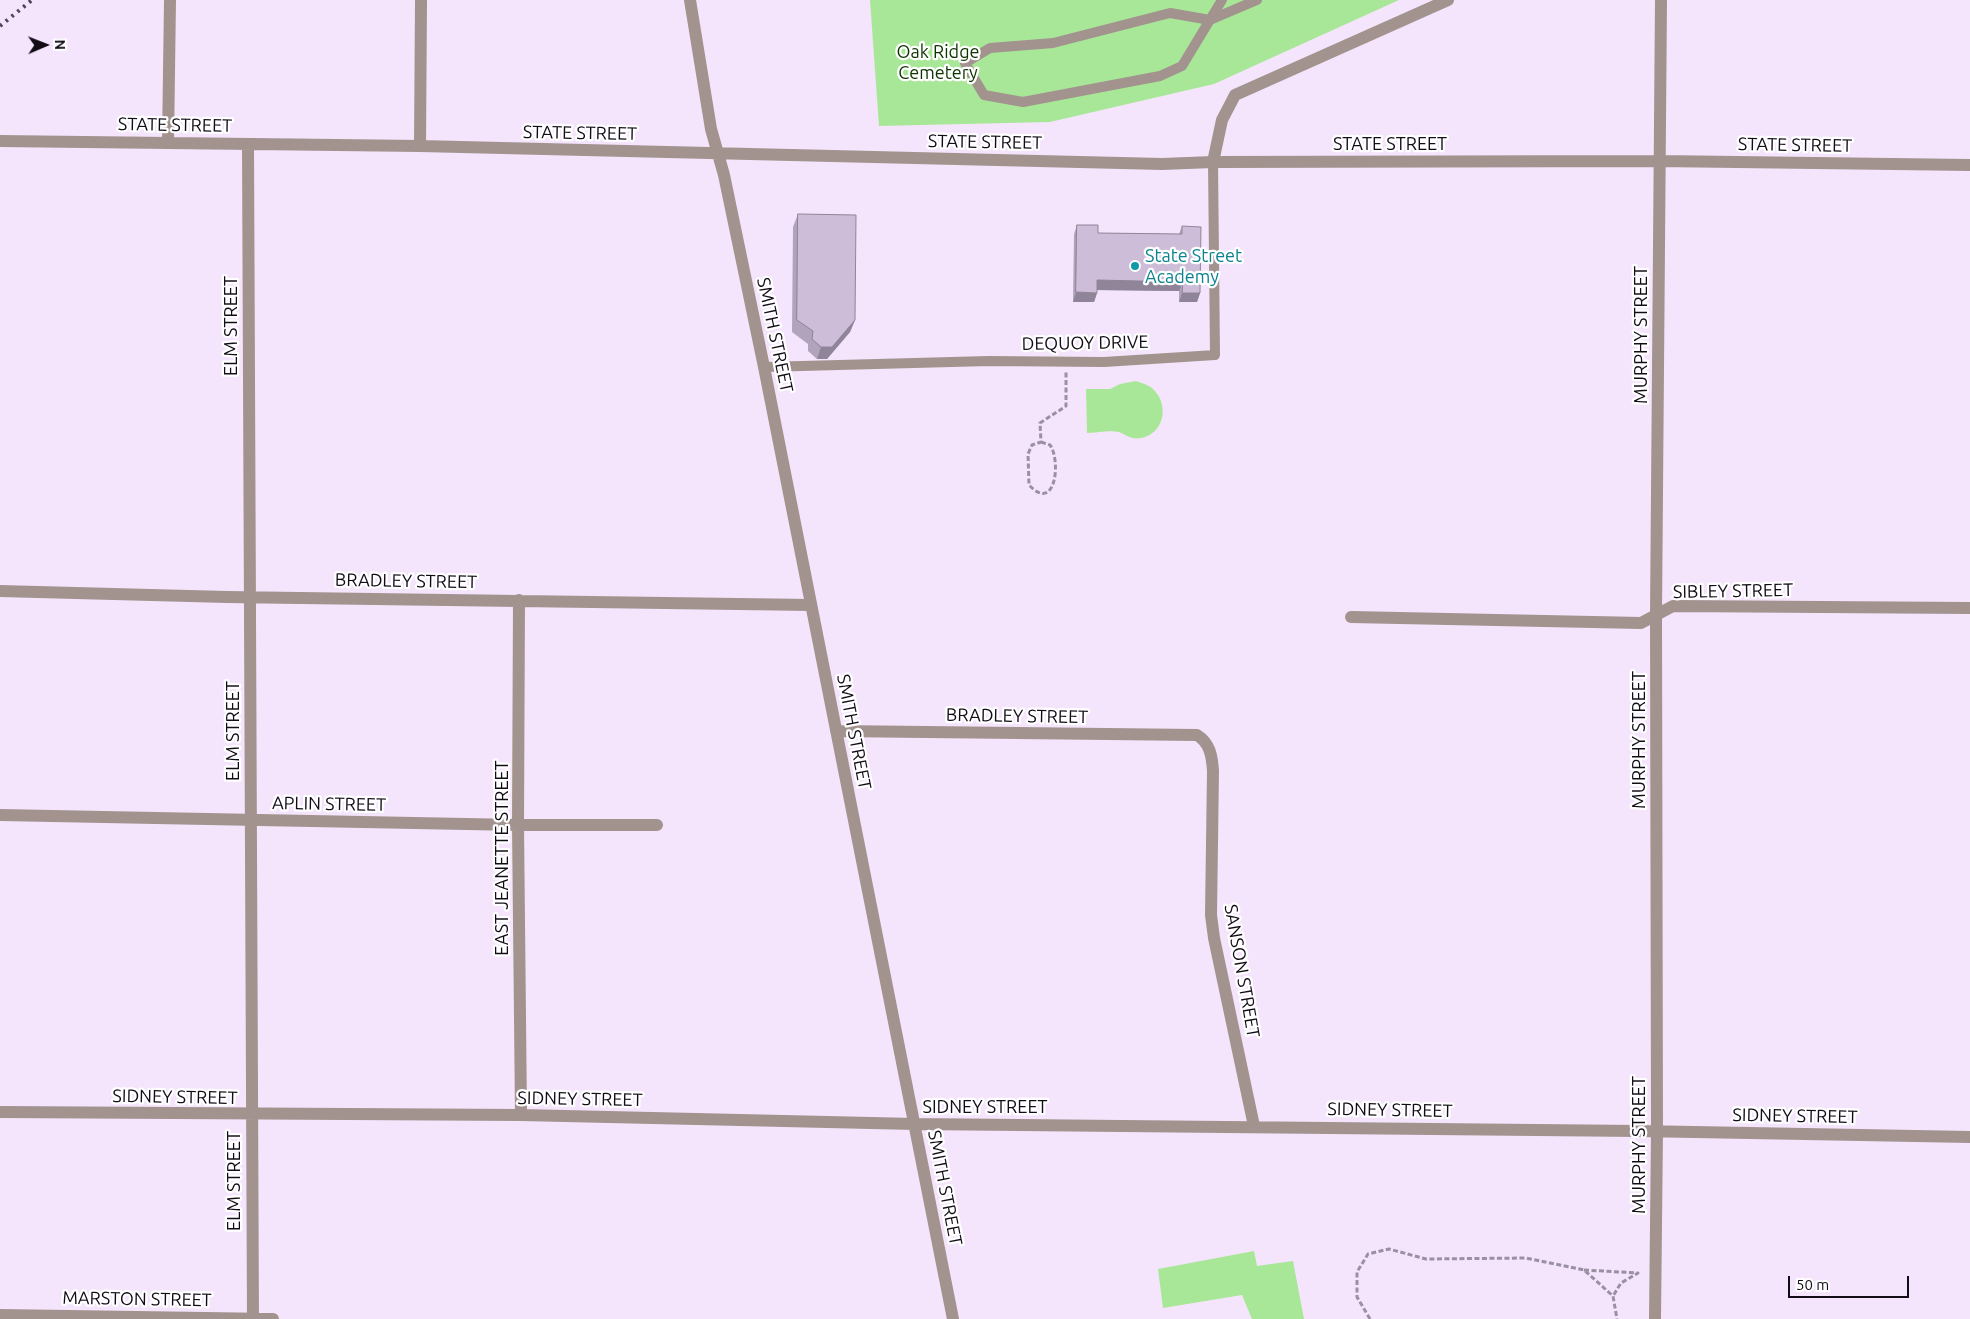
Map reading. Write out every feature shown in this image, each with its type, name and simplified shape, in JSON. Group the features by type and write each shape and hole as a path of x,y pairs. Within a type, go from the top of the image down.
{"street":[{"path":"168,142 170,0"},
{"path":"420,146 421,0"},
{"name":"SMITH STREET","path":"690,0 711,128 764,367 953,1319"},
{"path":"1213,162 1222,120 1235,95 1448,0"},
{"name":"MURPHY STREET","path":"1655,1319 1658,1131 1656,614 1661,0"},
{"name":"STATE STREET","path":"0,142 168,142 420,146 1162,164 1213,162 1659,161 1970,165"},
{"name":"ELM STREET","path":"248,144 253,1319"},
{"name":"BRADLEY STREET","path":"0,591 250,597 811,605"},
{"name":"EAST JEANETTE STREET","path":"519,600 518,825 521,1115"},
{"name":"SIBLEY STREET","path":"1351,617 1641,623 1673,606 1970,608"},
{"name":"BRADLEY STREET","path":"836,731 1197,735"},
{"name":"SANSON STREET","path":"1197,735 1204,740 1212,756 1213,763 1211,914 1214,938 1254,1126"},
{"name":"APLIN STREET","path":"0,815 518,825 657,825"},
{"name":"SIDNEY STREET","path":"0,1112 251,1115 521,1115 915,1124 1254,1126 1970,1137"},
{"name":"MARSTON STREET","path":"0,1315 273,1319"}],"lane":[{"path":"1222,0 1210,20 1182,66 1160,76 1022,102 984,96 965,63 990,48 1053,43 1170,13 1210,20 1257,0"},
{"name":"DEQUOY DRIVE","path":"764,367 856,363 1104,362 1215,355 1213,162"}],"path":[{"path":"1041,442 1040,423 1066,406 1066,361"},
{"path":"1041,442 1050,445 1055,451 1054,484 1050,491 1042,494 1036,492 1029,485 1028,454 1032,445 1041,442"},
{"path":"1370,1319 1357,1297 1357,1272 1368,1254 1389,1249 1426,1259 1526,1258 1584,1270 1638,1273 1621,1283 1613,1296"},
{"path":"1584,1270 1613,1296 1617,1319"}],"green space":[{"name":"Oak Ridge Cemetery","path":"870,0 1399,0 1214,84 1050,122 879,126"},
{"path":"1136,381 1153,389 1162,403 1162,418 1155,431 1141,438 1132,438 1115,431 1087,433 1086,389 1110,389 1120,384"},
{"path":"1254,1251 1257,1266 1293,1261 1304,1319 1252,1319 1242,1295 1163,1308 1158,1269"}],"building":[{"path":"798,214 856,215 855,320 832,347 821,347 812,339 813,331 797,320"},
{"name":"State Street Academy","path":"1077,225 1098,225 1098,233 1182,234 1182,226 1201,227 1200,293 1182,293 1183,282 1097,280 1097,293 1076,292"}],"railway":[{"path":"0,26 32,0"}],"place":[{"name":"State Street Academy","path":"1135,266"}]}
